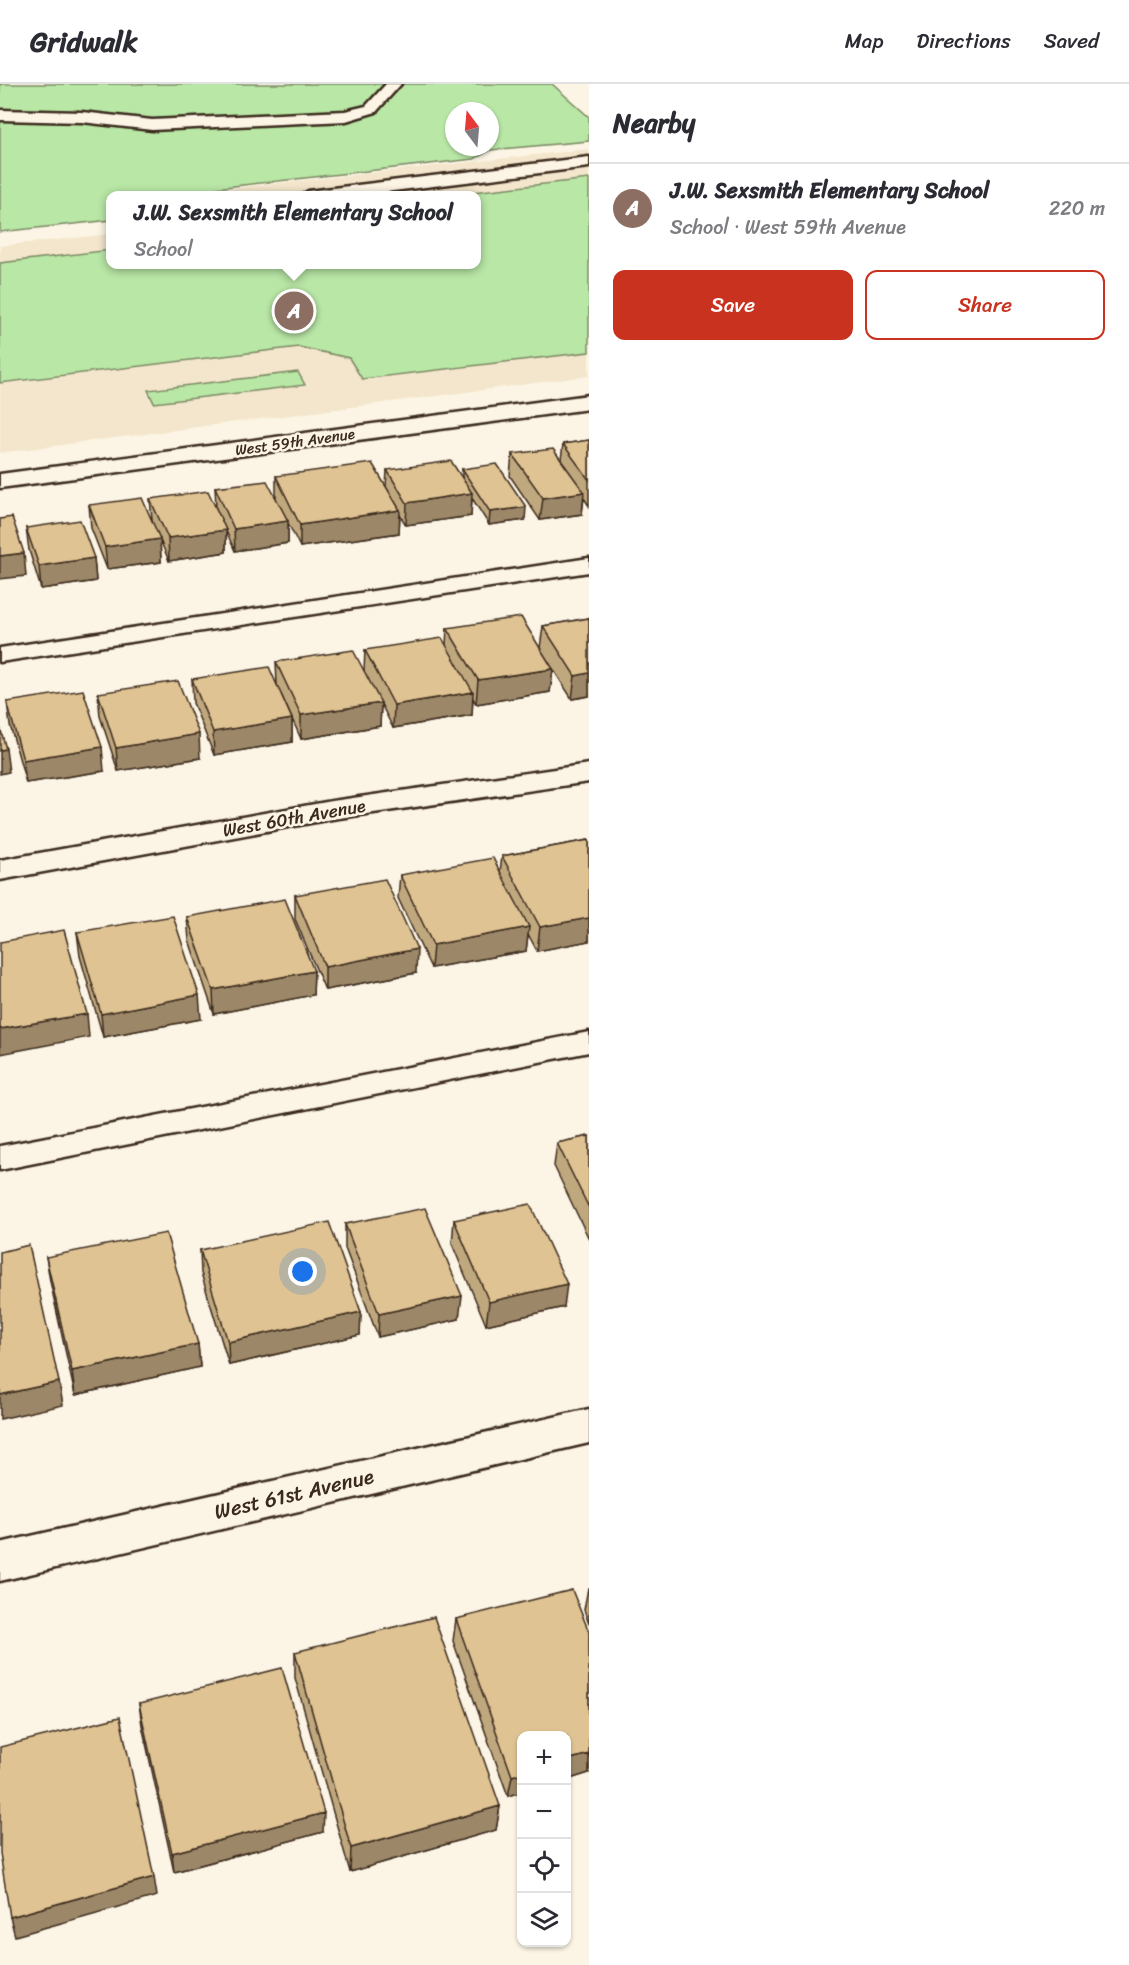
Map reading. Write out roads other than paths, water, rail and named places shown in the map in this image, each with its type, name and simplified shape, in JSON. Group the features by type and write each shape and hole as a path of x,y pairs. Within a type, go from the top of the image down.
{"street":[{"name":"West 59th Avenue","path":"0,481 589,402"},
{"name":"West 60th Avenue","path":"0,870 332,810 589,773"},
{"name":"West 61st Avenue","path":"0,1562 589,1426"}],"lane":[{"path":"0,115 82,117 152,124 346,116 371,109 394,84"},
{"path":"342,191 589,162"},
{"path":"0,655 589,565"},
{"path":"0,1158 589,1042"}],"place":[{"name":"J.W. Sexsmith Elementary School","path":"294,311"}]}
